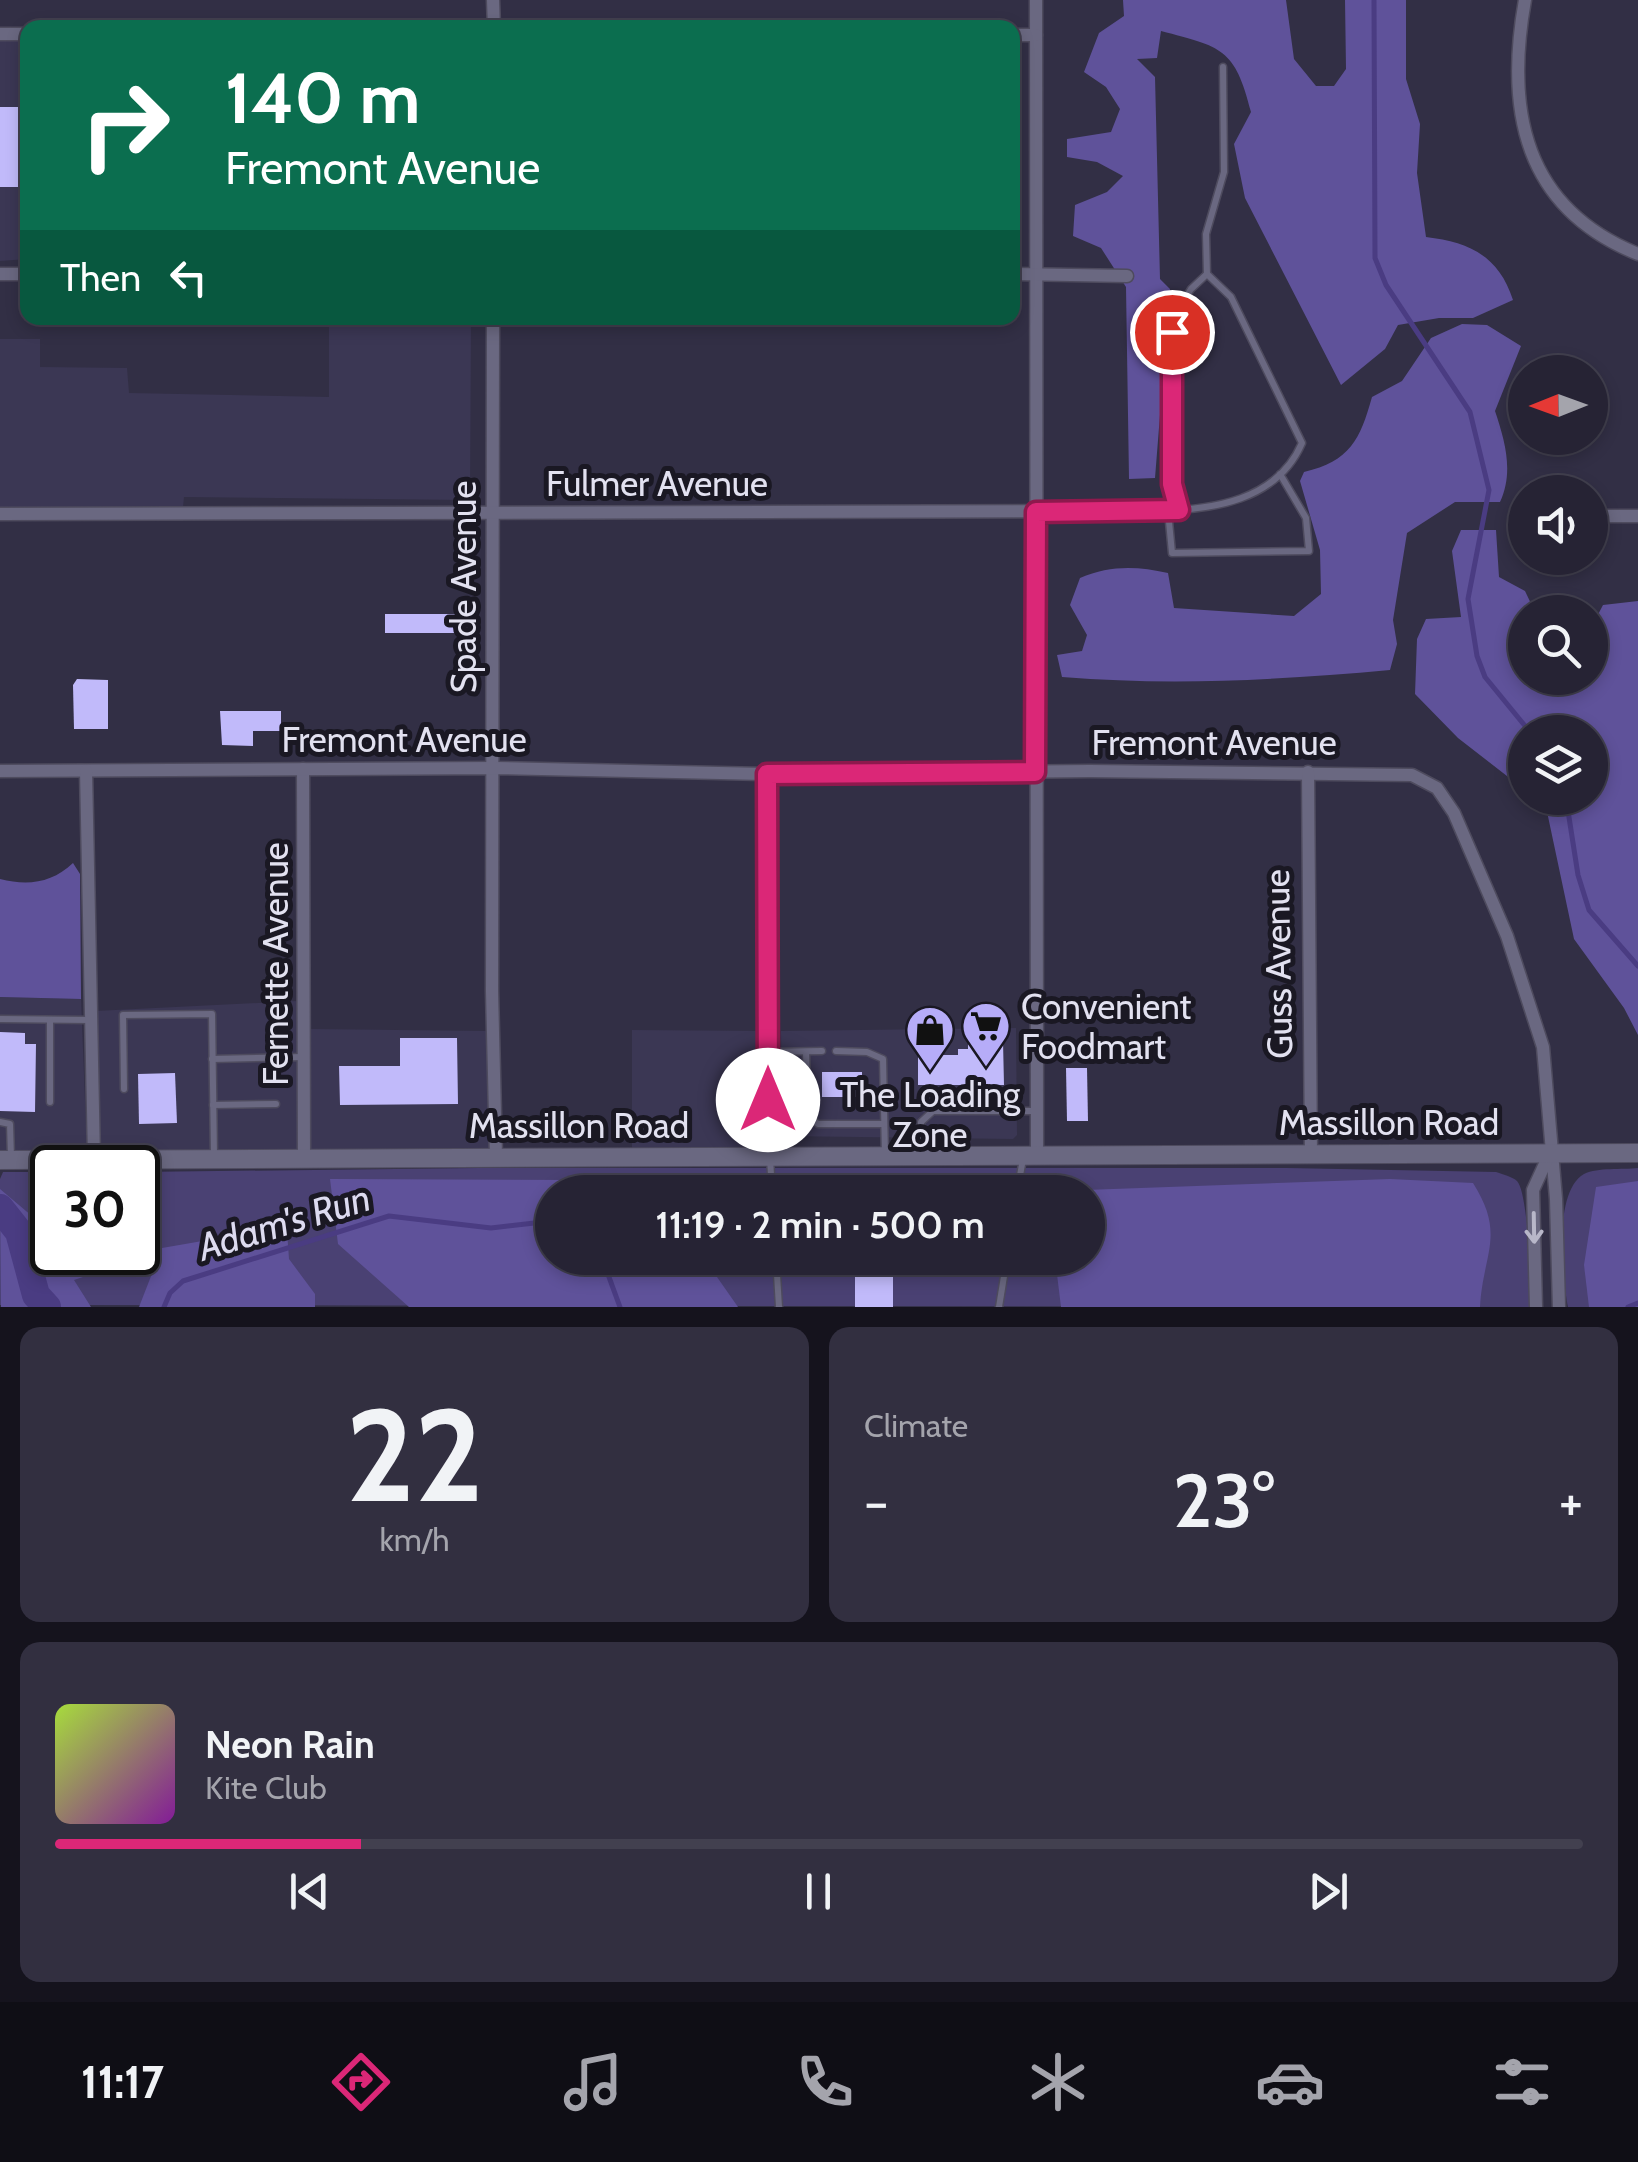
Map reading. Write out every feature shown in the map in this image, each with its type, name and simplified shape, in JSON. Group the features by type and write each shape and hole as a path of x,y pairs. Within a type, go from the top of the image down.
{"street":[{"path":"1030,1157 1038,1111 1036,0"},
{"path":"1526,0 1517,64 1521,115 1529,148 1542,176 1569,213 1608,242 1638,254"},
{"path":"1020,35 1036,36"},
{"path":"1020,274 1126,276"},
{"name":"Spade Avenue","path":"493,325 492,1090 496,1157"},
{"name":"Fulmer Avenue","path":"0,514 1162,511"},
{"path":"1608,516 1638,516"},
{"name":"Fremont Avenue","path":"0,771 494,768 767,774 1412,775 1437,788 1447,800 1506,936 1533,1010 1547,1072 1559,1307"},
{"name":"Fernette Avenue","path":"302,769 304,1158"},
{"path":"86,771 94,1145"},
{"name":"Guss Avenue","path":"1308,772 1311,1156"},
{"path":"767,774 770,1157"},
{"path":"1536,1307 1533,1190 1550,1153"},
{"name":"Massillon Road","path":"160,1157 1638,1153"},
{"name":"Massillon Road","path":"5,1159 30,1159"}],"lane":[{"path":"1179,510 1172,484 1172,318 1190,290 1207,274 1206,234 1224,172 1223,67"},
{"name":"Fulmer Avenue","path":"1162,511 1224,505 1248,495 1280,474 1302,443 1231,297 1207,274"},
{"path":"1162,511 1172,552 1309,550 1306,518 1280,474"},
{"path":"124,1089 123,1015 212,1014 214,1157"},
{"path":"0,1019 90,1024"},
{"path":"50,1020 50,1102"},
{"path":"768,1052 822,1052"},
{"path":"806,1052 808,1116 818,1124 884,1124"},
{"path":"836,1052 867,1052 883,1060 885,1157"},
{"path":"212,1060 305,1057"},
{"path":"214,1105 276,1104"},
{"path":"920,1157 921,1122 933,1111 1038,1111"},
{"path":"0,1122 10,1124 5,1159"},
{"path":"770,1157 771,1175"},
{"path":"1024,1175 1030,1157"},
{"path":"777,1275 779,1307"},
{"path":"999,1307 1004,1275"}],"shaded area":[{"path":"1123,0 1286,0 1294,59 1316,86 1334,86 1346,69 1345,0 1406,0 1406,79 1420,124 1417,173 1426,237 1456,243 1480,254 1500,272 1513,300 1473,318 1439,318 1398,325 1385,349 1341,385 1245,198 1234,144 1251,112 1239,75 1232,62 1212,47 1161,31 1157,58 1137,59 1155,77 1160,279 1170,289 1155,478 1129,479 1126,287 1101,248 1073,236 1075,205 1107,192 1123,176 1097,162 1067,157 1067,139 1111,132 1120,109 1106,87 1084,72 1099,33 1124,16"},
{"path":"0,40 20,40 20,260 0,261"},
{"path":"1462,324 1487,325 1521,346 1517,355 1508,355 1508,378 1495,411 1506,456 1507,479 1500,502 1455,502 1407,533 1393,620 1397,644 1390,670 1226,681 1062,677 1057,655 1082,651 1087,635 1070,605 1080,578 1091,574 1124,568 1168,573 1174,608 1294,616 1321,594 1320,550 1300,481 1304,472 1343,455 1363,425 1372,397 1402,381 1431,338"},
{"path":"329,325 471,325 470,500 184,497 183,507 0,509 0,339 40,339 40,367 127,368 129,393 329,397"},
{"path":"1461,530 1496,530 1499,577 1527,595 1508,595 1508,695 1608,695 1608,604 1638,601 1638,1035 1624,1008 1574,939 1548,815 1608,815 1608,715 1508,715 1508,777 1458,738 1415,694 1417,639 1426,619 1461,617 1452,551"},
{"path":"73,863 80,874 81,999 0,997 0,879 39,881 57,875"},
{"path":"0,997 81,999 87,1145 30,1145 30,1152 0,1152"},
{"path":"297,1001 300,1154 160,1154 160,1145 98,1145 95,1011"},
{"path":"1016,1028 1017,1135 1013,1139 782,1136 781,1031"},
{"path":"309,1029 488,1031 492,1153 306,1156"},
{"path":"632,1030 764,1031 765,1154 632,1155"},
{"path":"1287,1168 1496,1172 1517,1181 1521,1189 1534,1307 0,1305 3,1172 30,1172 30,1275 160,1275 160,1172"},
{"path":"1638,1168 1638,1307 1568,1307 1562,1236 1574,1184 1590,1172"},
{"path":"330,1179 535,1180 535,1275 717,1275 738,1307 409,1307 338,1244"},
{"path":"1390,1179 1473,1183 1483,1201 1491,1231 1480,1307 1061,1307 1057,1275 1105,1275 1105,1189"},
{"path":"1638,1181 1638,1307 1589,1307 1584,1265 1596,1187"},
{"path":"0,1189 30,1214 30,1275 89,1275 74,1280 91,1307 1,1307"},
{"path":"286,1217 289,1259 315,1294 315,1307 139,1307 151,1275 160,1275 162,1248 237,1235"}],"building":[{"path":"0,107 20,107 20,187 0,187"},
{"path":"385,614 462,614 461,633 385,633"},
{"path":"77,679 108,680 108,729 74,729 73,685"},
{"path":"220,711 281,711 281,731 253,731 253,746 222,745"},
{"path":"0,1032 25,1033 25,1044 36,1044 35,1112 0,1111"},
{"path":"400,1038 457,1038 458,1104 340,1105 339,1066 400,1066"},
{"path":"968,1041 1003,1041 1004,1085 918,1085 918,1055 958,1055 958,1049 968,1049"},
{"path":"1066,1068 1087,1068 1088,1121 1067,1121"},
{"path":"822,1072 862,1072 862,1097 822,1097"},
{"path":"175,1073 177,1123 139,1124 138,1074"},
{"path":"855,1275 893,1275 893,1307 855,1307"}],"waterway":[{"path":"1374,0 1375,258 1386,285 1470,412 1489,490 1468,599 1477,656 1485,677 1516,715"},
{"path":"1569,815 1578,875 1589,910 1638,966"},
{"path":"0,1208 19,1232 36,1295 47,1307"},
{"name":"Adam's Run","path":"164,1307 170,1293 183,1281 389,1216 491,1228 535,1223"},
{"name":"Adam's Run","path":"608,1275 620,1307"},
{"path":"1628,1307 1638,1303"}],"place":[{"name":"Convenient Foodmart","path":"986,1068"},
{"name":"The Loading Zone","path":"930,1072"}],"route":[{"path":"768,1100 767,774 1035,772 1036,512 1179,510 1172,484 1172,332"}]}
